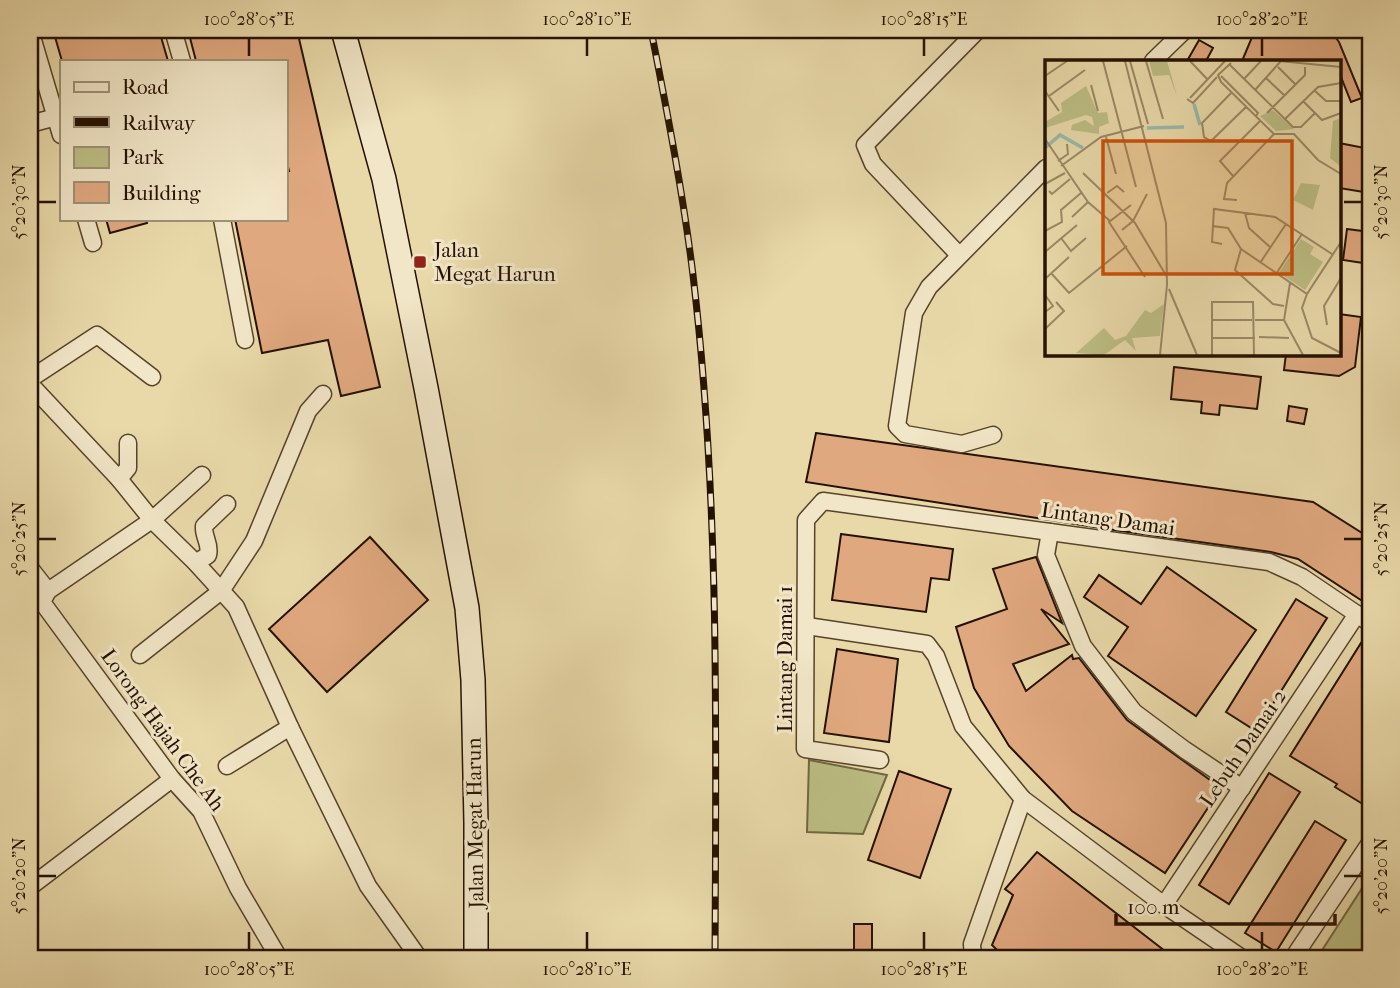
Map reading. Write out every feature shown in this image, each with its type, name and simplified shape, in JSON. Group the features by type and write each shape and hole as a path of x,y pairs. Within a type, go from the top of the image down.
{"street":[{"path":"30,30 60,131"},
{"path":"173,30 182,60"},
{"name":"Jalan Megat Harun","path":"343,30 384,179 467,608 473,706 476,958"},
{"path":"960,255 873,164 865,145 978,30"},
{"path":"1154,60 1185,30"},
{"path":"30,124 56,117"},
{"path":"993,435 962,444 905,434 897,426 914,313 929,287 1045,169"},
{"path":"86,220 93,243"},
{"path":"222,220 245,340"},
{"path":"30,379 97,335 152,377"},
{"path":"30,384 119,479 152,520 236,607 290,727 368,886 419,958"},
{"path":"140,655 221,591 254,541 308,411 323,394"},
{"path":"119,479 128,468 128,443"},
{"path":"46,599 152,520 202,475"},
{"name":"Lintang Damai","path":"823,501 1269,562 1302,577 1364,618"},
{"name":"Lintang Damai 1","path":"823,501 806,520 805,749 880,760"},
{"path":"196,563 208,555 210,547 203,533 204,526 228,504"},
{"path":"1050,532 1046,555 1083,646 1134,712 1242,789"},
{"name":"Lorong Hajah Che Ah","path":"30,568 79,651 172,779 201,811 238,888 279,958"},
{"name":"Lebuh Damai 2","path":"1164,905 1242,789 1364,618"},
{"path":"807,626 927,644 936,656 963,726 1023,799 1164,905 1242,958"},
{"path":"227,766 290,727"},
{"path":"30,887 172,779"},
{"path":"973,958 972,944 1023,799"},
{"path":"1293,958 1370,844"}],"green space":[{"path":"809,760 887,775 863,834 807,832"},
{"path":"1370,876 1370,958 1317,958"}],"building":[{"path":"53,30 129,30 129,34 143,30 159,30 168,60 62,60"},
{"path":"188,30 297,30 380,387 341,396 328,340 262,353 235,220 287,220 287,60 196,60"},
{"path":"1255,30 1330,30 1339,42 1362,98 1351,102 1340,74 1340,60 1242,60"},
{"path":"1199,40 1213,48 1207,60 1188,60"},
{"path":"1340,143 1370,149 1370,193 1340,188"},
{"path":"106,220 146,220 147,223 110,233"},
{"path":"1347,229 1370,232 1370,264 1343,260"},
{"path":"1340,314 1361,317 1355,367 1339,376 1284,370 1286,355 1340,355"},
{"path":"1174,367 1261,377 1257,409 1220,405 1219,415 1201,413 1202,402 1171,399"},
{"path":"1289,406 1307,409 1304,424 1287,421"},
{"path":"816,433 1313,502 1370,538 1370,606 1298,559 1271,552 806,482"},
{"path":"841,534 953,549 949,580 931,578 926,612 832,600"},
{"path":"370,537 428,600 327,692 269,629"},
{"path":"1036,557 1062,623 1041,609 1069,644 1013,664 1026,691 1072,655 1073,659 1079,658 1127,720 1221,788 1165,873 1072,811 1009,746 974,688 956,627 1007,609 993,569"},
{"path":"1167,567 1256,630 1196,716 1108,656 1128,627 1084,597 1099,575 1141,604"},
{"path":"1296,599 1327,618 1256,731 1226,712"},
{"path":"1361,643 1370,649 1370,800 1366,806 1335,787 1337,784 1290,756"},
{"path":"837,649 898,659 889,742 824,733"},
{"path":"899,771 951,789 920,878 868,860"},
{"path":"1269,773 1300,792 1229,904 1199,885"},
{"path":"1315,821 1346,840 1276,952 1245,933"},
{"path":"1037,852 1174,958 1005,958 992,945 1013,895 1005,889"},
{"path":"854,924 872,924 872,958 854,958"}],"railway":[{"path":"651,30 689,244 708,445 714,616 715,958"}],"place":[{"name":"Jalan Megat Harun","path":"420,262"}]}
